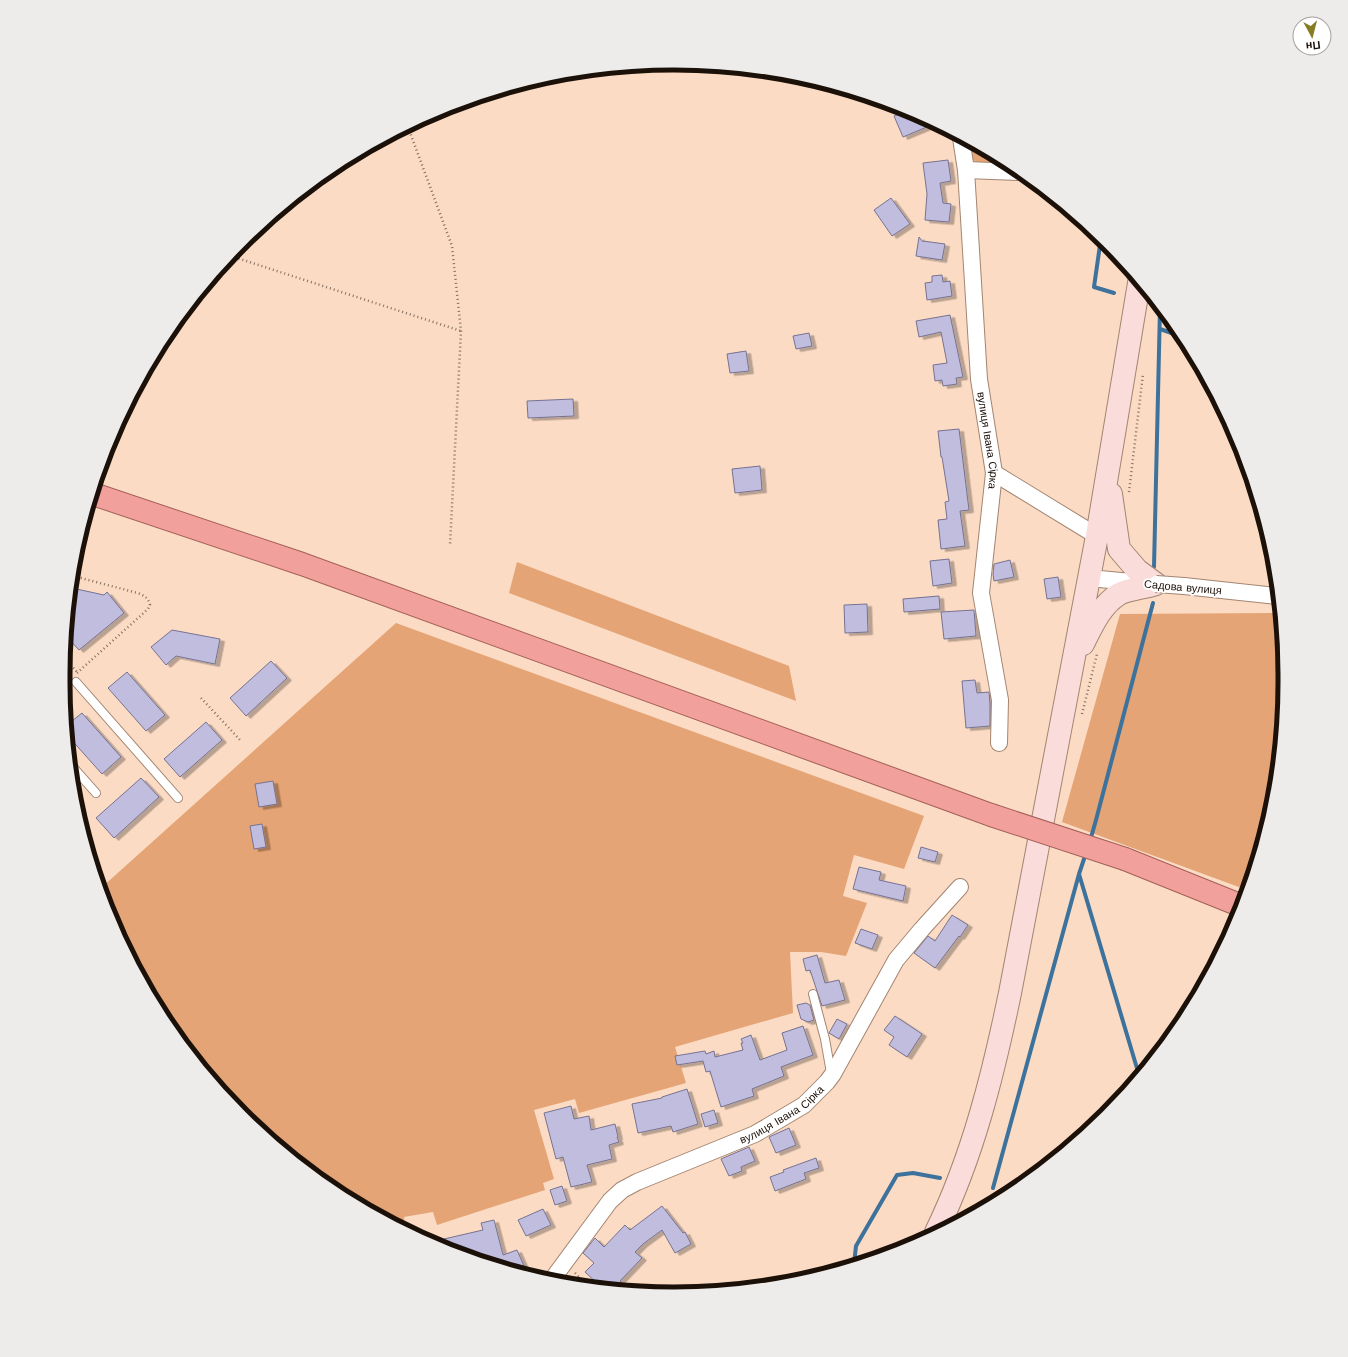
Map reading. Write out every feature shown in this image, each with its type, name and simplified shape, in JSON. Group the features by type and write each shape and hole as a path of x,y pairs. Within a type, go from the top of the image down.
{"highway":[{"path":"99,490 163,517"},
{"path":"98,495 317,569 991,815 1125,858 1236,904"}],"main road":[{"path":"938,1226 970,1149 985,1102 998,1049 1097,536 1138,288"},
{"path":"1108,473 1120,549 1137,570 1156,584"},
{"path":"1071,671 1094,622 1104,608 1120,594 1156,584"}],"street":[{"name":"вулиця Івана Сірка","path":"962,143 966,170 979,379 994,473 981,593 1000,700 999,743"},
{"path":"966,170 1009,172"},
{"path":"994,473 1097,536"},
{"name":"Садова вулиця","path":"1089,578 1273,596"},
{"name":"вулиця Івана Сірка","path":"555,1275 610,1201 622,1190 637,1182 755,1134 804,1105 832,1076 896,960 960,888"}],"lane":[{"path":"79,680 178,798"},
{"path":"77,771 96,793"},
{"path":"813,994 825,1039 832,1076"}],"path":[{"path":"410,131 452,246 461,331 450,544"},
{"path":"237,258 461,331"},
{"path":"1129,499 1143,373"},
{"path":"78,577 145,596 150,605 148,609 78,672"},
{"path":"1081,717 1098,649"},
{"path":"70,664 78,672 79,680"},
{"path":"201,698 241,741"},
{"path":"564,1263 581,1280"}],"shaded area":[{"path":"965,145 1000,166 980,165 968,156"},
{"path":"517,562 789,666 796,701 509,593"},
{"path":"1275,613 1278,674 1277,723 1273,762 1257,839 1242,888 1062,822 1120,614"},
{"path":"396,623 924,816 904,869 854,855 843,896 867,903 846,956 821,952 790,952 793,1013 675,1047 686,1083 579,1113 575,1099 534,1110 554,1179 543,1183 545,1190 437,1225 433,1212 404,1217 405,1224 372,1206 338,1185 306,1162 247,1110 195,1051 172,1019 132,950 105,885"}],"building":[{"path":"899,114 928,126 903,137 894,116"},
{"path":"948,160 951,181 940,183 943,203 951,204 949,222 925,220 927,194 923,163"},
{"path":"891,198 910,224 892,236 874,210"},
{"path":"919,237 923,242 945,244 942,260 916,256"},
{"path":"942,275 943,282 950,281 952,296 927,300 925,283 932,282 932,276"},
{"path":"950,315 963,377 956,378 957,384 943,386 942,380 935,381 933,365 947,363 941,332 919,337 916,321"},
{"path":"809,333 812,346 796,349 793,336"},
{"path":"746,351 749,371 730,373 727,354"},
{"path":"573,399 574,416 528,418 527,401"},
{"path":"959,429 969,510 960,511 965,546 941,549 938,520 947,519 945,502 949,501 938,431"},
{"path":"760,466 762,490 735,493 732,469"},
{"path":"949,559 952,583 933,586 930,561"},
{"path":"1010,560 1014,577 994,581 994,564"},
{"path":"1058,577 1061,597 1047,599 1044,579"},
{"path":"76,589 104,595 107,592 124,613 79,650 71,641"},
{"path":"939,596 940,609 904,612 903,599"},
{"path":"867,604 868,632 845,633 844,605"},
{"path":"974,610 976,636 944,639 941,612"},
{"path":"172,630 220,639 215,664 176,656 166,665 151,647"},
{"path":"271,661 287,678 246,716 230,698"},
{"path":"127,672 165,715 146,731 108,688"},
{"path":"975,680 977,693 989,692 990,726 966,728 962,681"},
{"path":"82,713 121,757 102,774 73,741 71,722"},
{"path":"206,722 222,740 180,777 164,759"},
{"path":"141,778 159,797 114,838 96,818"},
{"path":"273,781 277,804 259,807 255,784"},
{"path":"262,824 266,847 254,849 250,826"},
{"path":"921,847 938,852 935,862 918,858"},
{"path":"859,867 881,872 879,880 906,886 903,901 853,889"},
{"path":"952,915 968,925 935,968 914,953 928,936 935,941"},
{"path":"861,929 878,935 872,949 855,943"},
{"path":"817,955 825,983 839,980 845,1000 822,1006 810,970 806,971 803,959"},
{"path":"806,1003 810,1005 814,1020 808,1022 801,1019 797,1005"},
{"path":"895,1016 922,1034 907,1057 889,1045 894,1037 884,1030"},
{"path":"837,1019 847,1024 839,1039 829,1033"},
{"path":"803,1026 813,1055 781,1067 784,1076 752,1089 754,1096 721,1107 710,1071 706,1072 703,1061 677,1065 675,1056 705,1051 706,1054 714,1051 715,1057 743,1050 741,1043 743,1043 741,1039 751,1035 760,1060 787,1050 782,1033"},
{"path":"687,1089 698,1124 673,1132 671,1126 638,1133 632,1104 662,1098"},
{"path":"571,1106 574,1119 589,1116 591,1130 615,1124 619,1142 609,1145 612,1159 587,1165 592,1182 571,1187 563,1157 556,1159 544,1113"},
{"path":"714,1110 718,1123 705,1127 701,1114"},
{"path":"789,1128 796,1145 776,1153 769,1137"},
{"path":"749,1147 755,1161 741,1167 742,1171 729,1176 721,1159"},
{"path":"816,1158 819,1168 804,1173 806,1179 775,1191 770,1177 784,1172 783,1170"},
{"path":"562,1186 567,1201 555,1205 550,1190"},
{"path":"662,1206 683,1233 685,1232 691,1244 675,1253 662,1230 635,1252 642,1258 620,1281 624,1285 604,1283 601,1280 599,1282 596,1282 585,1272 594,1263 583,1253 595,1238 604,1247 625,1225 630,1230"},
{"path":"543,1209 551,1225 526,1236 518,1220"},
{"path":"494,1220 503,1255 517,1250 524,1266 518,1266 480,1255 474,1253 473,1250 470,1251 440,1240 483,1230 481,1223"}],"waterway":[{"path":"1100,246 1094,287 1114,293"},
{"path":"1154,567 1160,315"},
{"path":"1160,329 1173,333"},
{"path":"1090,841 1153,603"},
{"path":"1086,853 1079,874 1137,1070"},
{"path":"993,1188 1079,874"},
{"path":"855,1259 856,1246 897,1175 913,1173 940,1178"}]}
